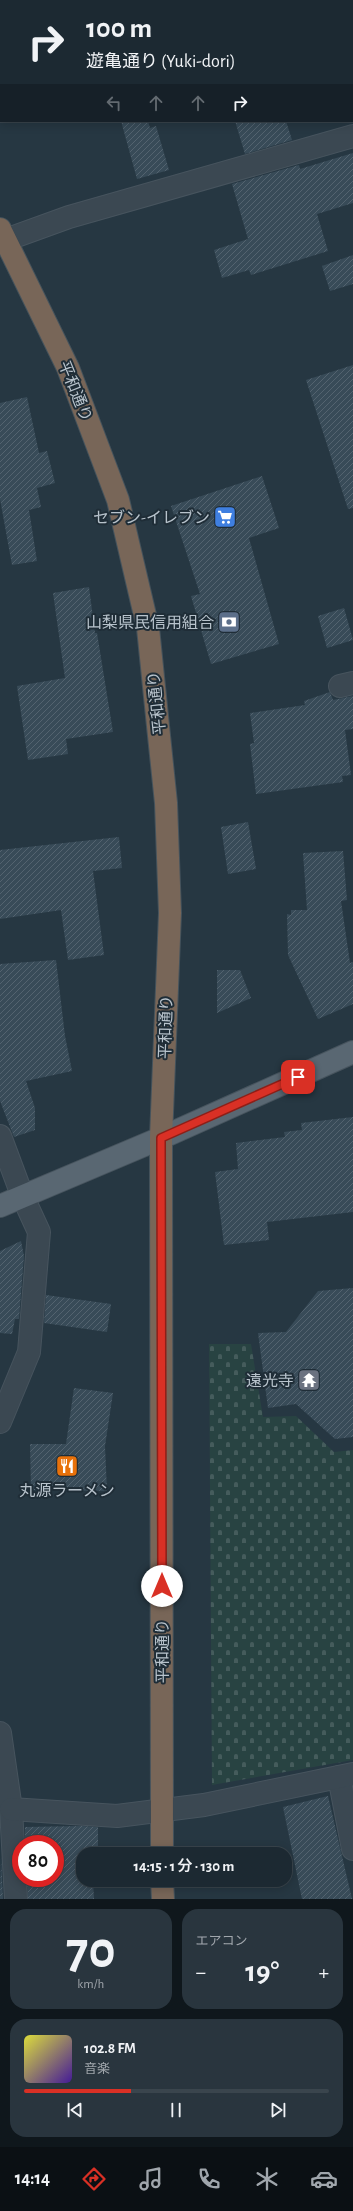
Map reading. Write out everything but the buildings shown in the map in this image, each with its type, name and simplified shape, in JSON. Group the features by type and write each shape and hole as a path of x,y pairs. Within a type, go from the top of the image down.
{"highway":[{"name":"平和通り","path":"2,237 68,368 118,500 148,628 166,803 170,913 161,1138 162,1847"},
{"path":"162,1887 163,1899"}],"main road":[{"path":"0,1206 161,1138 353,1052"}],"street":[{"path":"2,237 353,136"},
{"path":"0,1136 22,1196 38,1232 29,1352 0,1422"},
{"path":"0,1733 11,1809 16,1899"},
{"path":"11,1809 116,1816 162,1809 204,1805 346,1776 353,1849"}],"green space":[{"path":"209,1344 251,1344 263,1417 296,1416 334,1452 353,1450 353,1760 212,1785"}],"place":[{"name":"セブン-イレブン","path":"225,517"},
{"name":"山梨県民信用組合","path":"229,622"},
{"name":"遠光寺","path":"309,1380"},
{"name":"丸源ラーメン","path":"67,1466"}],"route":[{"path":"162,1586 161,1138 298,1077"}]}
